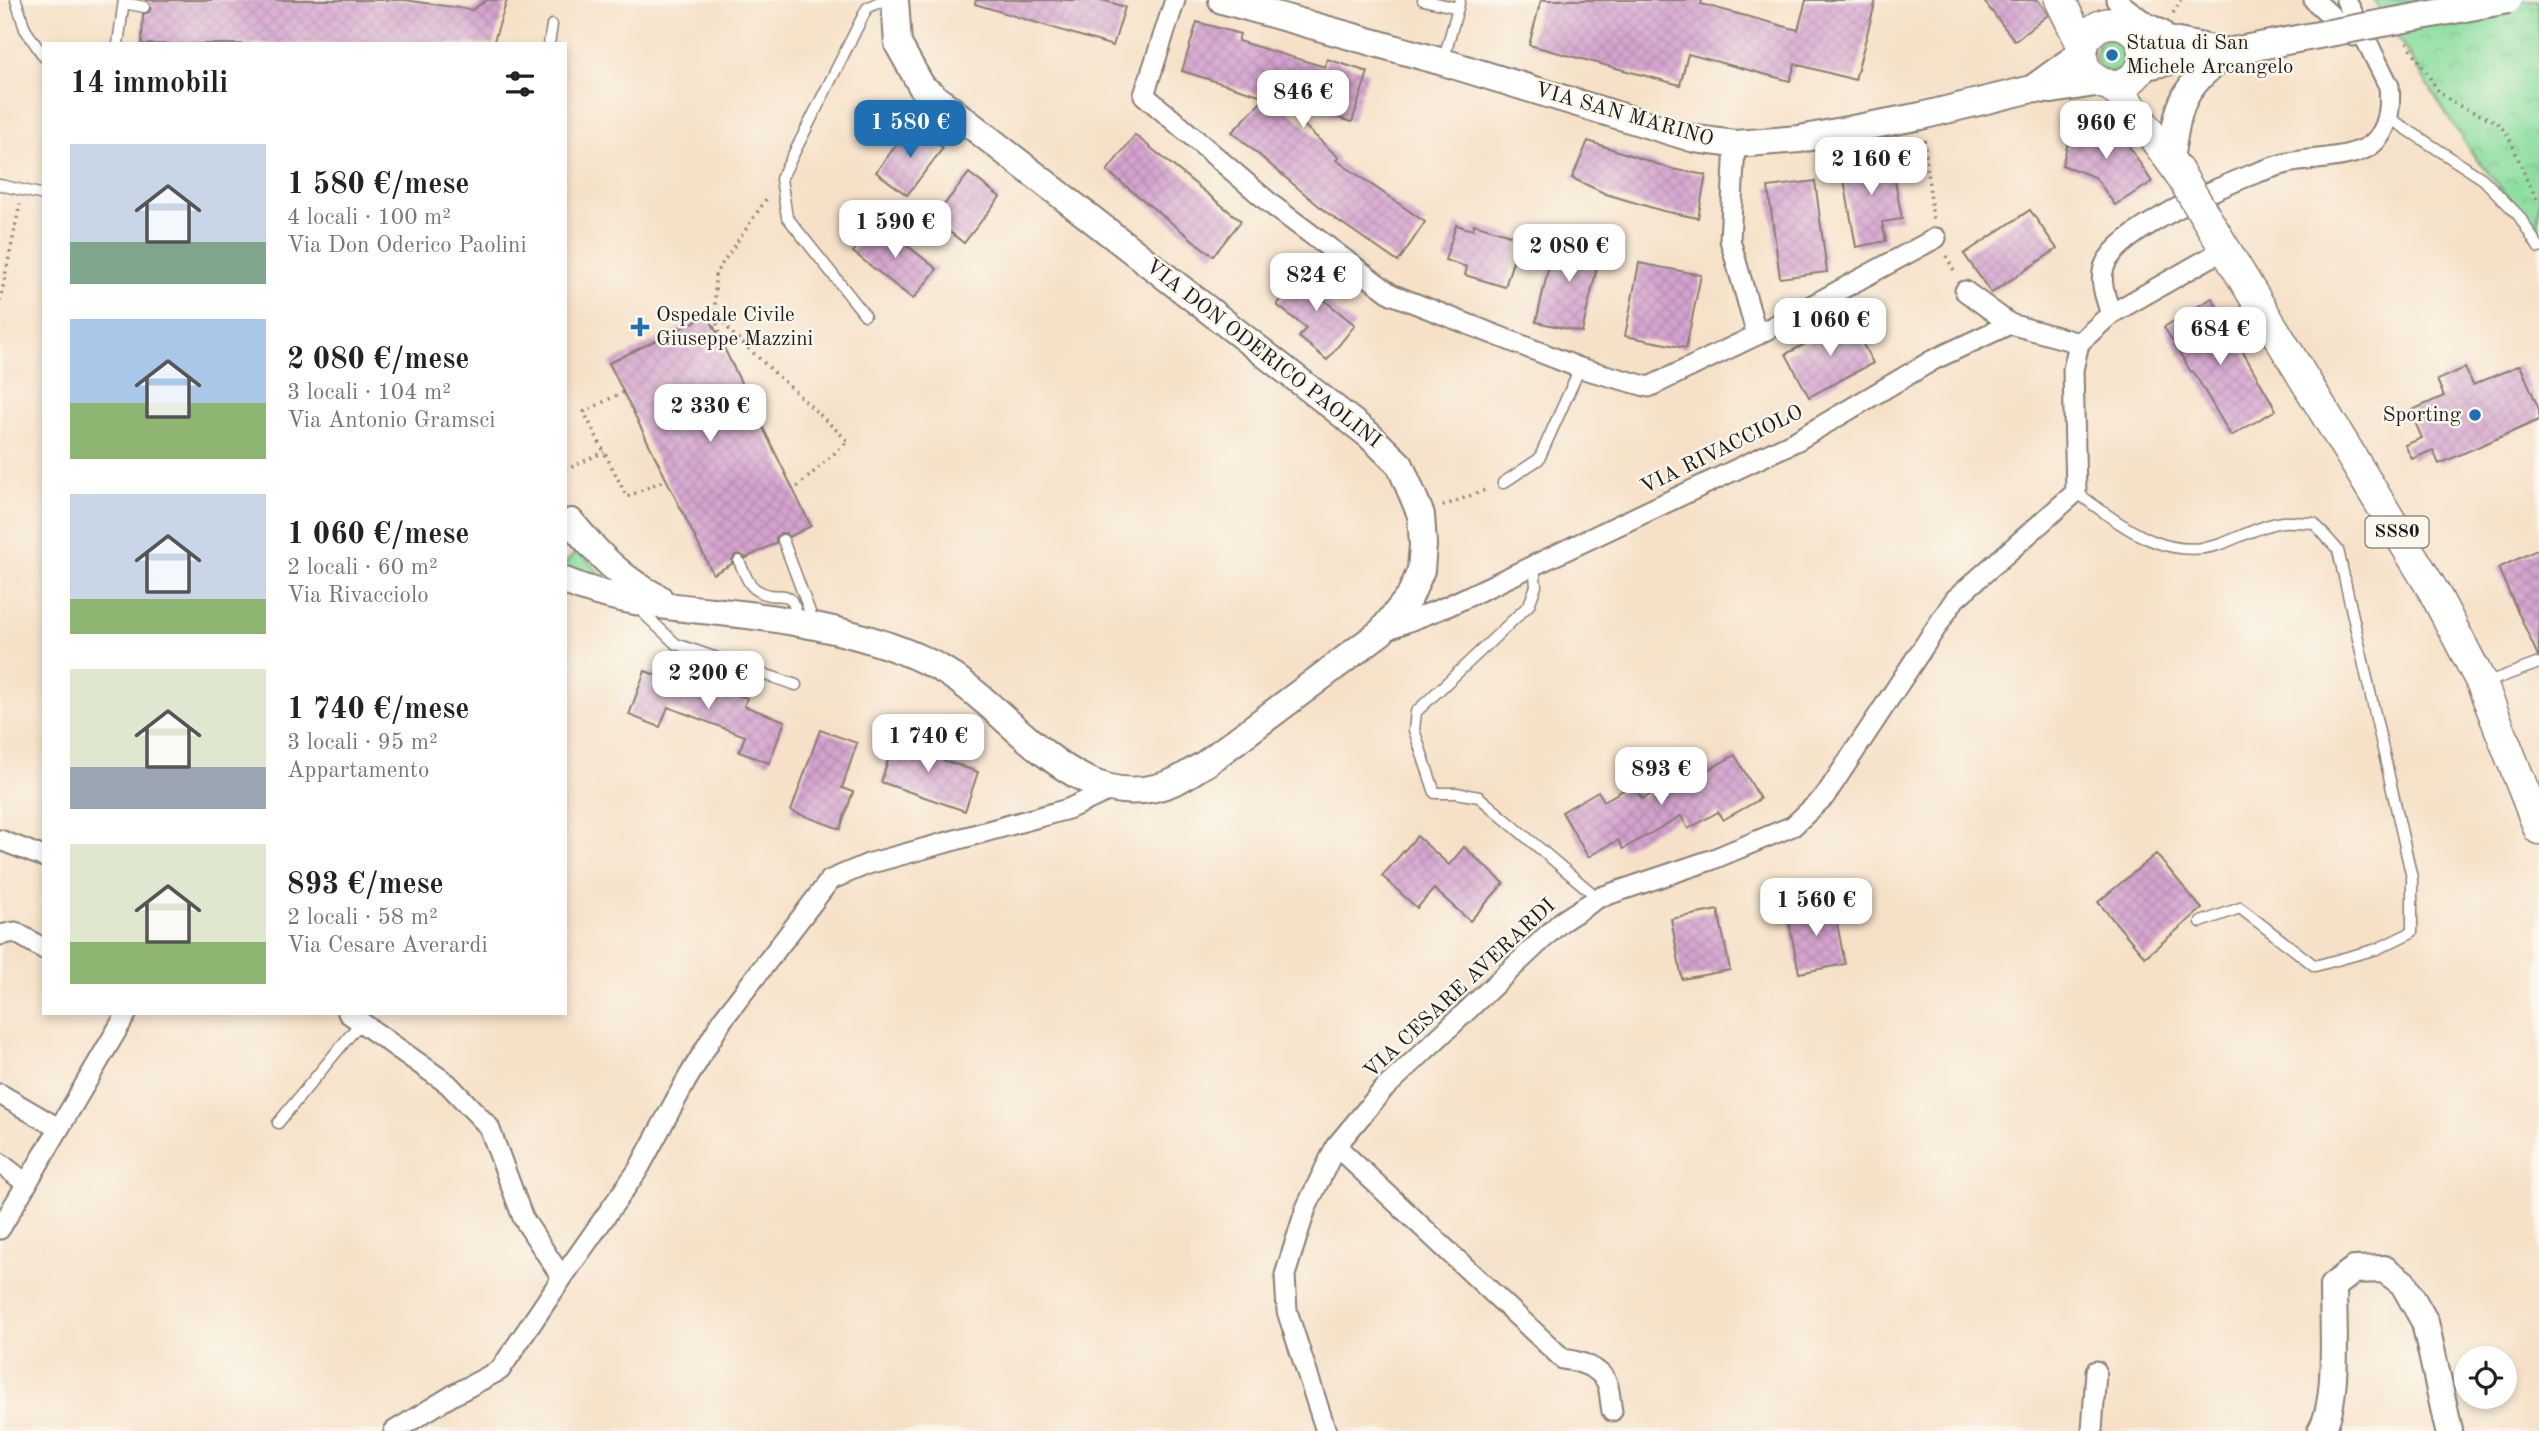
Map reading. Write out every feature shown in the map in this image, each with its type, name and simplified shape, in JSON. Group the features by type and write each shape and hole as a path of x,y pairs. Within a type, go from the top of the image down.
{"main road":[{"name":"SS80","path":"2060,0 2083,49 2084,64 2088,71 2126,100 2174,165 2434,592 2482,684 2539,829"},
{"path":"2080,0 2119,17"},
{"name":"SS80","path":"2119,17 2142,43 2144,52 2140,68 2148,98 2165,128 2174,165"},
{"path":"2083,49 2093,30 2119,17"},
{"path":"2105,83 2126,82 2140,68"}],"street":[{"name":"VIA DON ODERICO PAOLINI","path":"683,609 807,625 877,642 933,664 963,683 1055,762 1077,777 1112,789 1144,790 1177,781 1205,764 1381,632 1410,596 1420,570 1422,515 1400,465 1369,435 922,87 898,44 895,0"},
{"path":"1175,0 1144,94 1272,205 1391,294 1580,368 1649,387 1758,335 1936,238"},
{"name":"VIA SAN MARINO","path":"1222,0 1443,62 1695,139 1735,144 1800,139 1921,116 2032,89 2052,90 2105,83"},
{"path":"2314,0 2372,53"},
{"path":"2111,314 2102,288 2108,258 2123,243 2144,229 2224,184 2287,164 2361,150 2379,137 2388,117 2389,86 2346,0"},
{"path":"2140,68 2172,59 2227,52 2508,0"},
{"path":"2119,17 2158,38 2227,52"},
{"name":"VIA SAN MARINO","path":"2032,89 2083,49"},
{"path":"2174,165 2178,112 2186,93 2195,80 2227,52"},
{"path":"1735,144 1730,240 1758,335"},
{"path":"2076,492 2073,370 2079,343 2111,314 2220,242"},
{"path":"1965,291 2010,324 2079,343"},
{"name":"VIA RIVACCIOLO","path":"1381,632 1448,606 1796,441 1933,360 2010,324"},
{"name":"VIA CESARE AVERARDI","path":"1326,1431 1287,1311 1285,1275 1306,1208 1336,1146 1392,1082 1561,922 1598,898 1712,860 1793,826 1825,796 1955,599 2076,492"},
{"path":"567,548 570,543 568,517"},
{"path":"568,517 593,548 636,587 683,609"},
{"path":"567,582 593,593 683,609"},
{"path":"394,1431 500,1370 638,1170 723,1019 830,880 868,864 1068,809 1112,789"},
{"path":"0,840 42,856"},
{"path":"0,935 15,932 42,949"},
{"path":"0,1229 126,1015"},
{"path":"355,1018 448,1084 489,1127 523,1218 562,1278"},
{"path":"0,1094 58,1128"},
{"path":"1336,1146 1563,1359 1594,1369 1607,1382 1612,1411"},
{"path":"0,1163 27,1184"},
{"path":"2321,1431 2328,1420 2333,1357 2333,1286 2354,1270 2384,1269 2403,1283 2425,1322 2449,1431"},
{"path":"2092,1431 2096,1371"}],"lane":[{"path":"16,0 25,29 42,54"},
{"path":"865,315 787,217 780,179 867,8 883,0"},
{"path":"1423,0 1459,4 1443,62"},
{"path":"118,42 124,1 144,7"},
{"path":"549,42 552,25"},
{"path":"2388,117 2483,179 2519,216 2539,248"},
{"path":"0,185 42,195"},
{"path":"1503,483 1539,459 1580,368"},
{"path":"2076,492 2126,528 2151,542 2180,550 2217,545 2281,522 2314,523 2338,550 2412,878 2412,932 2377,949 2315,966 2240,908 2201,922"},
{"path":"783,540 807,625"},
{"path":"739,561 750,584 760,593 789,597 807,625"},
{"path":"1534,565 1536,586 1529,606 1416,712 1413,730 1435,793 1479,797 1598,898"},
{"path":"628,599 676,645 796,685"},
{"path":"2482,684 2539,663"},
{"path":"278,1123 355,1018"}],"path":[{"path":"2402,34 2439,92 2455,104 2497,122 2510,137 2539,203"},
{"path":"1921,116 1936,238 1965,291"},
{"path":"720,339 715,312 715,274 780,179"},
{"path":"0,301 23,190"},
{"path":"715,312 733,334 848,441 794,490"},
{"path":"624,392 584,412 627,497 666,479"},
{"path":"567,469 604,452"},
{"path":"1441,507 1503,483"}],"green space":[{"path":"2374,0 2539,0 2539,236 2468,148"},
{"path":"2112,38 2124,43 2129,55 2124,67 2112,72 2100,67 2095,55 2100,43"},
{"path":"578,550 613,588 567,572 567,562"}],"building":[{"path":"146,0 405,0 472,10 487,0 507,0 494,42 142,42 143,14 151,8"},
{"path":"976,0 1102,0 1125,7 1113,46 975,4"},
{"path":"1541,0 1702,0 1701,4 1798,30 1806,0 1876,0 1855,80 1795,64 1790,81 1688,54 1680,85 1529,45"},
{"path":"1983,0 2038,0 2048,15 2015,41"},
{"path":"1197,22 1240,34 1238,41 1325,67 1327,59 1368,72 1352,122 1277,100 1339,158 1336,160 1425,222 1398,262 1326,212 1232,132 1266,97 1182,71"},
{"path":"2074,121 2122,135 2152,182 2115,205 2095,177 2062,165"},
{"path":"912,124 943,148 907,195 876,172"},
{"path":"1135,135 1241,221 1213,256 1107,171"},
{"path":"1588,141 1672,169 1706,175 1698,218 1606,194 1572,178"},
{"path":"1890,154 1902,219 1882,222 1886,241 1856,247 1841,163"},
{"path":"969,173 1000,197 964,243 933,219"},
{"path":"1815,181 1827,272 1780,278 1768,187"},
{"path":"2030,210 2057,249 1991,293 1964,254"},
{"path":"877,222 937,269 913,299 853,252"},
{"path":"1474,224 1520,238 1505,287 1465,275 1467,267 1445,260 1456,225 1473,230"},
{"path":"1556,235 1602,246 1582,332 1536,322"},
{"path":"1639,263 1701,275 1686,348 1625,336"},
{"path":"1307,266 1334,287 1324,300 1355,325 1327,360 1299,337 1306,328 1277,305"},
{"path":"2212,298 2276,410 2231,436 2164,327"},
{"path":"708,315 811,526 789,537 780,533 776,543 746,558 740,554 735,555 732,564 713,574 609,363"},
{"path":"1850,320 1873,363 1809,397 1786,354"},
{"name":"Sporting","path":"2520,365 2539,409 2539,420 2439,464 2433,450 2412,459 2405,445 2422,438 2410,411 2444,396 2437,380 2465,368 2473,385"},
{"path":"2539,549 2539,656 2538,656 2498,568"},
{"path":"645,671 686,686 689,676 747,698 744,706 785,721 769,763 739,752 745,736 668,707 660,727 629,715"},
{"path":"820,730 857,743 842,788 853,792 840,829 791,811"},
{"path":"896,735 936,749 934,757 978,772 965,811 881,782"},
{"path":"1735,755 1760,799 1723,820 1718,812 1688,829 1681,816 1623,849 1618,840 1588,857 1562,812 1598,791 1604,801 1634,784 1642,799 1701,765 1704,772"},
{"path":"1417,836 1449,865 1464,847 1504,883 1470,921 1434,889 1417,908 1382,876"},
{"path":"2156,854 2202,909 2145,957 2098,902"},
{"path":"1833,903 1845,964 1799,973 1787,912"},
{"path":"1718,910 1730,970 1682,979 1671,919"}],"place":[{"name":"Statua di San Michele Arcangelo","path":"2112,55"},
{"name":"Ospedale Civile Giuseppe Mazzini","path":"640,327"},
{"name":"Sporting","path":"2475,415"}]}
